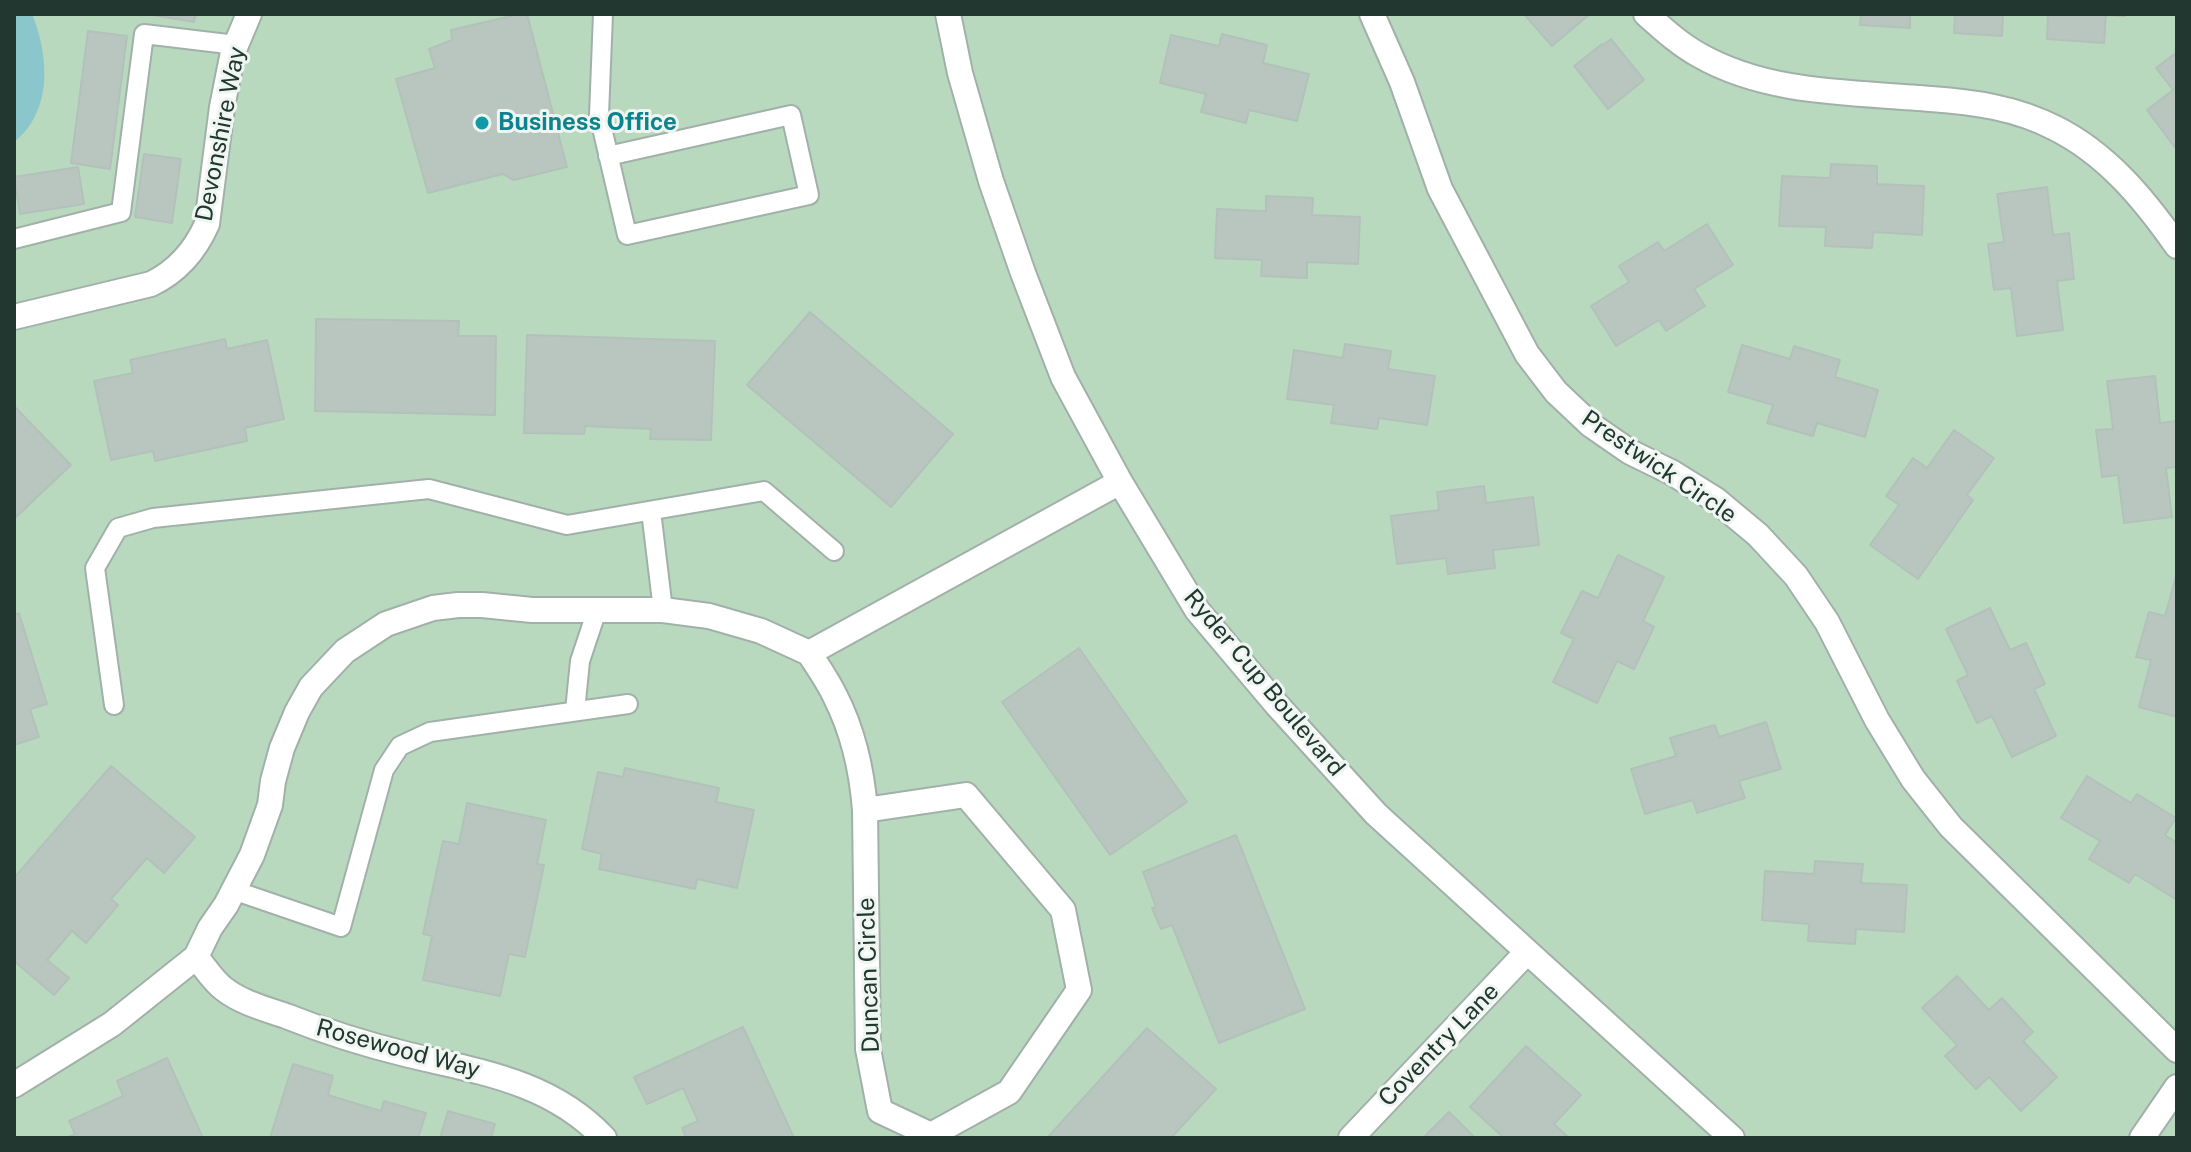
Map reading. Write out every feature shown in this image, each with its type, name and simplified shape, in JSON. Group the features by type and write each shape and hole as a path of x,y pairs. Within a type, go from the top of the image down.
{"street":[{"name":"Devonshire Way","path":"14,317 151,284 185,261 207,224 222,107 236,45 249,14"},
{"name":"Ryder Cup Boulevard","path":"948,14 960,73 991,181 1063,377 1120,482 1197,610 1277,705 1376,814 1732,1138"},
{"name":"Prestwick Circle","path":"1372,14 1402,82 1440,189 1527,354 1556,392 1591,425 1630,452 1671,472 1716,500 1758,535 1796,576 1827,622 1891,743 1913,779 1951,827 2177,1050"},
{"path":"1646,14 1699,55 1749,77 1803,88 1974,102 2029,116 2080,142 2124,178 2177,246"},
{"path":"14,1085 112,1024 196,957 252,855 270,805 282,748 311,687 345,651 386,624 433,608 458,605 532,610 663,610 709,616 761,631 809,653 1120,482"},
{"name":"Duncan Circle","path":"809,653 836,697 853,741 863,787 868,1049 880,1111 931,1135 1009,1092 1079,990 1063,910 966,795 865,810"},
{"name":"Coventry Lane","path":"1351,1138 1527,952"},
{"name":"Rosewood Way","path":"196,957 223,988 245,1001 313,1027 392,1051 530,1086 576,1113 604,1138"},
{"path":"2142,1138 2177,1087"}],"lane":[{"path":"603,14 599,115 608,156 627,235 809,195 791,115 608,156"},
{"path":"14,239 121,212 144,34 236,45"},
{"path":"114,705 95,568 118,528 153,518 429,489 567,525 764,491 834,551"},
{"path":"651,511 663,610"},
{"path":"575,711 580,661 597,610"},
{"path":"233,890 341,927 384,770 400,746 430,732 628,704"}],"green space":[{"path":"14,14 2177,14 2177,1138 14,1138"}],"water":[{"path":"14,14 32,14 42,47 44,82 36,115 14,142"}],"building":[{"path":"147,14 196,14 194,22"},
{"name":"Business Office","path":"527,14 567,167 514,180 503,174 428,193 396,79 435,68 429,49 452,40 451,30"},
{"path":"1524,14 1590,14 1552,46"},
{"path":"1861,14 1910,14 1910,28 1860,25"},
{"path":"1955,14 2003,14 2002,36 1954,33"},
{"path":"2048,14 2125,14 2125,16 2106,15 2104,43 2047,39"},
{"path":"88,31 127,36 110,169 71,163"},
{"path":"1222,34 1267,45 1263,63 1309,74 1297,121 1249,110 1246,123 1201,112 1206,94 1160,83 1171,35 1219,46"},
{"path":"1611,39 1644,80 1608,109 1574,66"},
{"path":"2177,52 2176,149 2147,110 2173,90 2156,68"},
{"path":"144,154 181,159 172,223 135,217"},
{"path":"1831,164 1877,166 1877,184 1924,186 1922,235 1873,232 1872,248 1825,246 1826,227 1779,226 1782,176 1830,178"},
{"path":"78,167 84,204 20,214 14,177"},
{"path":"2047,187 2053,235 2069,233 2074,279 2057,281 2063,330 2017,336 2011,288 1994,290 1988,244 2004,242 1997,194"},
{"path":"1266,196 1313,198 1312,215 1360,217 1358,264 1307,262 1307,278 1261,276 1262,260 1215,258 1217,209 1266,211"},
{"path":"1707,224 1733,265 1694,289 1705,306 1666,331 1659,320 1616,346 1591,306 1629,282 1619,266 1658,242 1664,251"},
{"path":"810,312 953,434 891,507 747,385"},
{"path":"316,319 459,321 458,336 496,336 495,415 315,411"},
{"path":"527,335 715,341 711,440 650,439 651,429 585,426 584,434 524,433"},
{"path":"225,339 227,349 267,340 284,419 245,428 247,441 155,461 153,451 111,460 94,381 133,373 130,360"},
{"path":"1345,344 1391,351 1388,369 1435,376 1427,425 1379,418 1377,429 1331,423 1334,405 1287,399 1294,350 1343,358"},
{"path":"1742,345 1790,359 1794,346 1840,360 1835,377 1878,390 1865,437 1817,423 1813,436 1767,423 1773,405 1728,392"},
{"path":"2155,376 2160,423 2176,421 2177,467 2166,468 2172,517 2124,523 2118,475 2102,477 2096,430 2113,429 2107,381"},
{"path":"14,406 71,465 14,519"},
{"path":"1954,430 1994,458 1967,495 1973,500 1918,579 1870,545 1899,505 1886,496 1913,458 1927,468"},
{"path":"1484,486 1486,503 1533,497 1539,545 1493,550 1495,568 1448,574 1446,558 1397,564 1391,516 1439,510 1437,492"},
{"path":"1618,555 1664,577 1643,621 1654,627 1634,669 1617,661 1597,703 1553,682 1574,639 1561,633 1582,591 1598,598"},
{"path":"2177,573 2177,717 2139,707 2151,660 2136,657 2149,612 2165,616"},
{"path":"1990,608 2010,650 2026,643 2045,684 2034,689 2056,736 2012,757 1992,716 1977,723 1957,681 1968,675 1946,629"},
{"path":"19,613 47,704 30,709 39,737 14,745 14,615"},
{"path":"1079,648 1187,802 1110,855 1002,702"},
{"path":"1766,722 1781,769 1739,781 1745,798 1697,813 1693,800 1645,814 1631,769 1676,756 1670,738 1715,725 1719,737"},
{"path":"111,766 195,837 164,873 147,858 111,899 118,905 86,943 72,931 47,960 69,978 54,995 14,961 14,878"},
{"path":"625,768 719,788 716,802 754,810 737,888 697,879 695,889 599,869 602,854 582,849 598,772 623,777"},
{"path":"2087,776 2131,803 2137,794 2176,818 2165,835 2177,843 2177,900 2135,874 2129,883 2089,859 2100,841 2061,818"},
{"path":"467,803 546,820 537,864 544,865 525,957 509,954 500,996 423,980 432,936 423,934 443,841 459,844"},
{"path":"1236,835 1305,1009 1219,1043 1172,925 1161,929 1143,872"},
{"path":"1815,861 1863,864 1861,883 1907,885 1904,932 1856,929 1855,944 1808,941 1809,924 1762,920 1765,871 1814,874"},
{"path":"1957,976 1989,1010 2002,998 2033,1032 2023,1041 2057,1077 2021,1111 1989,1077 1976,1089 1945,1056 1957,1045 1922,1008"},
{"path":"743,1027 794,1138 686,1138 682,1128 698,1121 683,1088 647,1104 634,1077"},
{"path":"1147,1028 1216,1089 1171,1138 1047,1138"},
{"path":"1526,1046 1581,1095 1554,1124 1569,1138 1504,1138 1470,1107"},
{"path":"167,1058 203,1138 66,1138 75,1134 69,1121 123,1096 117,1081"},
{"path":"293,1064 333,1076 328,1095 381,1111 384,1101 426,1113 418,1138 270,1138"},
{"path":"448,1111 495,1124 491,1138 440,1138"},
{"path":"1449,1112 1475,1138 1423,1138"}],"place":[{"name":"Business Office","path":"482,123"}]}
